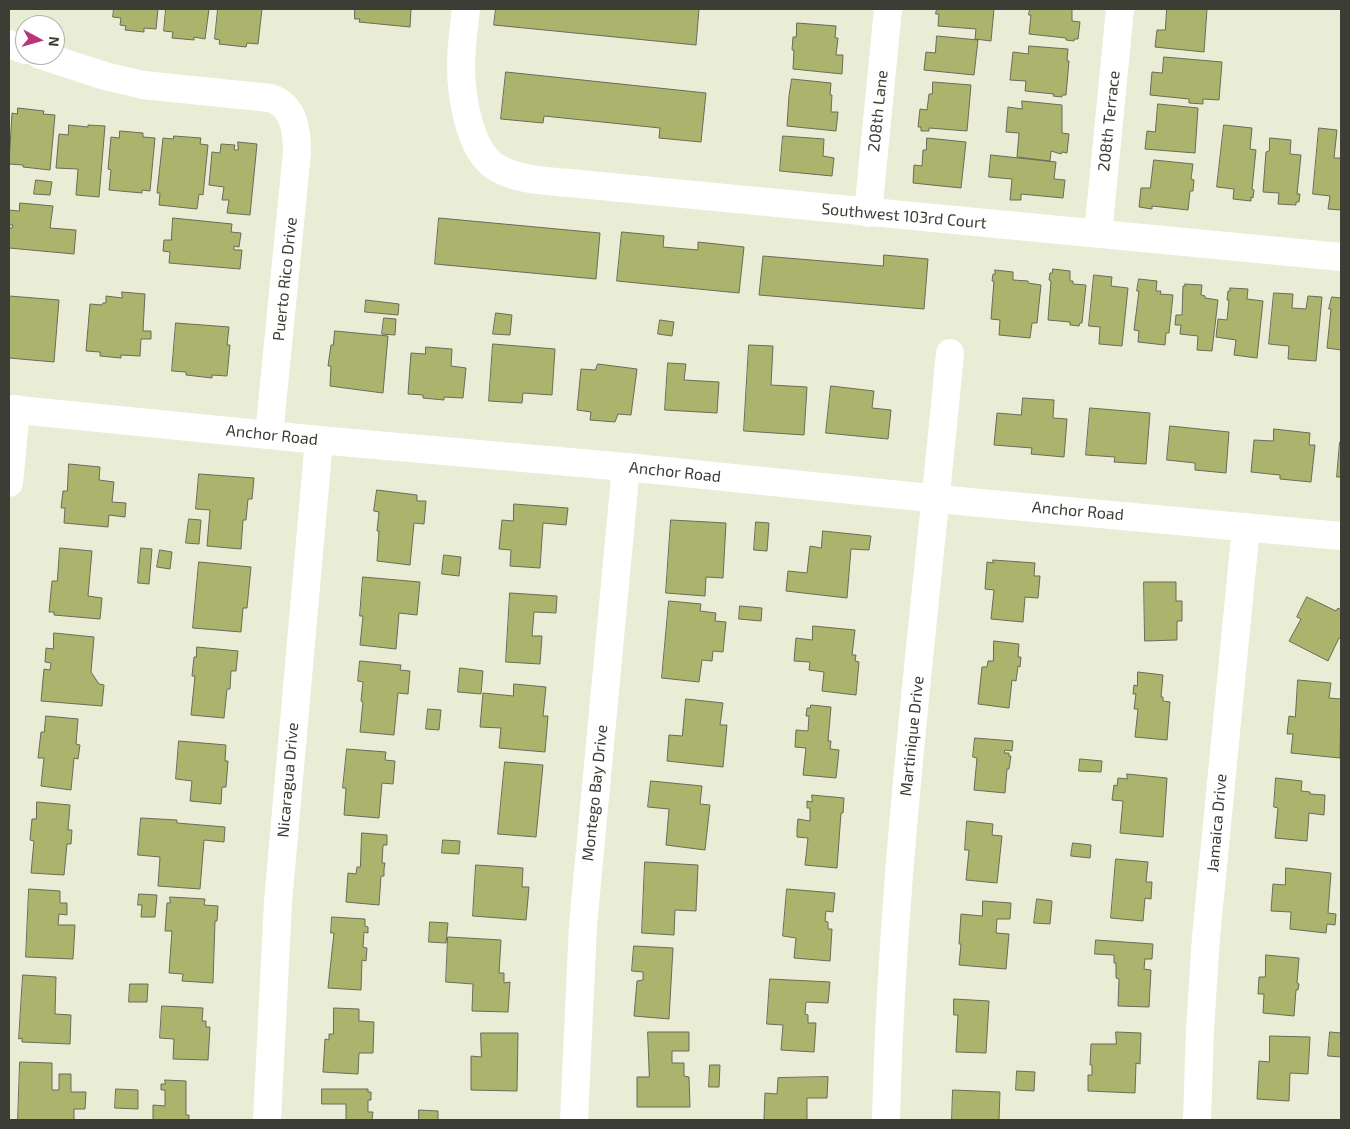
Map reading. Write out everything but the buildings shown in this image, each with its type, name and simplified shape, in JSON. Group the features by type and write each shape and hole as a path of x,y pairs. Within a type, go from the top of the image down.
{"street":[{"name":"Southwest 103rd Court","path":"466,9 461,67 462,84 472,130 484,156 495,166 519,176 868,213 1341,257"},
{"name":"208th Lane","path":"868,213 888,9"},
{"name":"208th Terrace","path":"1098,234 1120,9"},
{"name":"Puerto Rico Drive","path":"65,63 105,76 143,84 270,98 277,100 284,106 294,123 297,134 296,169 269,435"},
{"name":"Martinique Drive","path":"886,1120 888,1038 895,915 950,353"},
{"name":"Anchor Road","path":"12,409 319,440 626,467 1341,536"},
{"path":"9,484 12,409"},
{"name":"Nicaragua Drive","path":"267,1120 278,902 319,440"},
{"name":"Montego Bay Drive","path":"574,1120 583,925 626,467"},
{"name":"Jamaica Drive","path":"1197,1120 1200,1028 1206,937 1246,527"}]}
